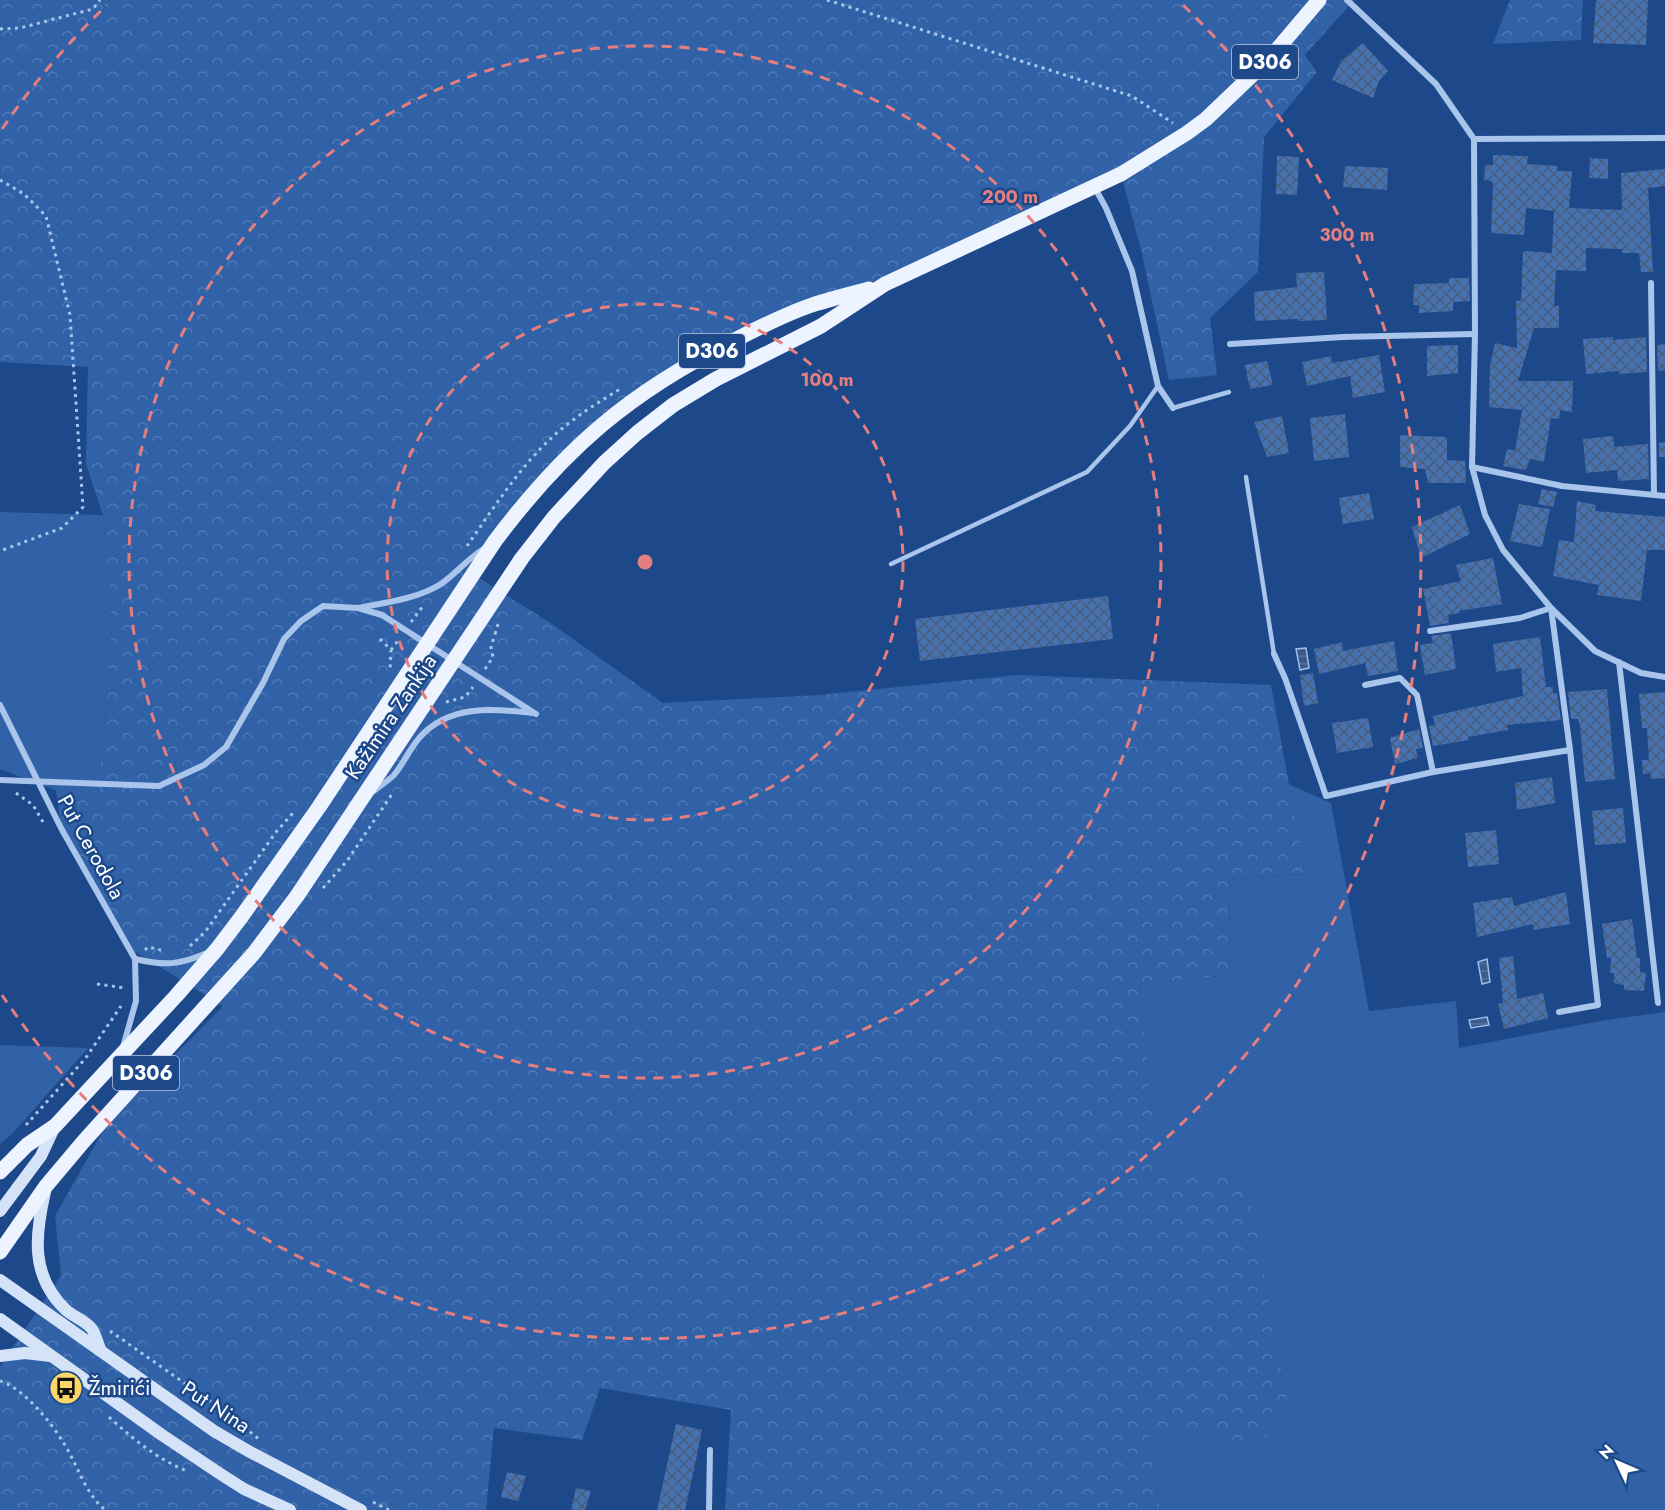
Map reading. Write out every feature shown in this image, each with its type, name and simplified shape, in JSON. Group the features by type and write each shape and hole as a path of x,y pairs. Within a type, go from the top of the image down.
{"main road":[{"name":"Kažimira Zankija","path":"0,1252 46,1186 83,1142 254,953 297,896 542,531 604,463 673,405 716,378 821,326 885,284 1121,174 1187,133 1206,119 1269,59 1319,0"},
{"name":"Kažimira Zankija","path":"0,1211 41,1156 55,1126 217,949 319,807 495,541 523,505 583,440 620,408 657,382 701,356 759,327 811,305 885,284"},
{"name":"D306","path":"0,1172 27,1145 55,1126"},
{"path":"46,1186 38,1223 36,1246 44,1280 66,1310 92,1329 101,1352"},
{"name":"Put Nina","path":"0,1280 214,1431 250,1452 365,1505"},
{"path":"0,1319 162,1435 244,1489 290,1510"},
{"path":"0,1356 25,1353 54,1357"}],"street":[{"path":"1347,0 1436,84 1474,139 1475,334 1472,467 1485,514 1503,550 1551,608 1595,651 1641,673 1665,677"},
{"path":"1474,139 1665,138"},
{"path":"1094,187 1106,208 1132,271 1158,386 1173,408"},
{"path":"1651,283 1654,495"},
{"path":"1230,345 1343,337 1475,334"},
{"path":"1472,467 1562,486 1665,496"},
{"path":"358,608 398,600 427,591 458,571 471,556 495,541"},
{"path":"0,705 36,782 159,786 204,765 226,747 263,683 284,639 301,621 323,606 358,608 382,615 536,714 490,708 464,712 442,720 423,734 394,775 359,804"},
{"path":"1430,631 1520,618 1551,608"},
{"path":"1551,608 1570,750 1598,1005 1559,1012"},
{"path":"1274,654 1285,678 1326,796 1433,772 1570,750"},
{"path":"1619,662 1658,1003"},
{"path":"1365,685 1400,678 1417,695 1433,772"},
{"name":"Put Cerodola","path":"0,780 36,782 135,959"},
{"path":"121,1054 136,1001 135,959 172,965 189,961 217,949"},
{"path":"709,1510 710,1450"}],"lane":[{"path":"891,564 1086,472 1130,426 1158,386"},
{"path":"1173,408 1229,393"},
{"path":"1246,477 1274,654"}],"path":[{"path":"0,29 20,28 93,9 100,0"},
{"path":"827,0 1132,96 1187,133"},
{"path":"0,180 24,194 46,216 70,315 83,507 62,528 0,551"},
{"path":"495,634 501,617"},
{"path":"380,639 391,650"},
{"path":"185,949 205,932 276,832 297,809"},
{"path":"135,959 148,947 166,951"},
{"path":"23,1128 85,1059 120,1009 127,986 98,984"},
{"path":"105,1327 223,1410 263,1442"},
{"path":"0,1381 31,1401 63,1442 92,1499 105,1510"},
{"path":"365,1505 389,1510"}],"green space":[{"path":"0,0 1354,0 1305,55 1317,72 1264,137 1258,272 1210,318 1217,375 1169,380 1142,254 1121,174 885,284 759,327 583,440 473,574 552,624 663,703 819,695 1017,675 1271,685 1305,874 1229,878 1230,975 1139,984 1158,1170 1247,1178 1287,1401 1266,1436 1248,1449 1200,1432 1148,1431 1160,1510 725,1510 731,1410 600,1388 582,1440 494,1428 486,1510 0,1510 0,1367 61,1275 55,1216 107,1124 223,1006 126,946 61,828 56,790 97,805 112,628 103,515 86,464 88,367 0,362"},
{"path":"1510,0 1583,0 1581,40 1493,44"},
{"path":"0,512 103,515 112,628 97,806 0,769"},
{"path":"1288,784 1331,803 1369,1011 1456,1001 1459,1048 1606,1020 1665,1012 1665,1510 1160,1510 1148,1431 1200,1432 1248,1449 1158,1170 1139,984 1230,975 1229,878 1305,874"},
{"path":"0,1045 88,1048 13,1133 0,1144"}],"shaded area":[{"path":"1306,648 1309,668 1300,670 1296,649"},
{"path":"1487,959 1490,982 1482,984 1478,962"},
{"path":"1487,1017 1489,1025 1471,1028 1469,1020"}],"building":[{"path":"1596,0 1648,0 1646,45 1593,43"},
{"path":"1363,43 1388,71 1379,81 1373,98 1332,80 1341,61"},
{"path":"1493,155 1528,156 1527,164 1557,166 1557,171 1572,171 1569,208 1622,210 1621,173 1665,169 1665,186 1648,188 1653,272 1641,272 1639,253 1622,253 1622,249 1586,248 1586,271 1556,270 1554,306 1559,306 1559,328 1534,328 1518,381 1573,381 1572,412 1560,410 1559,419 1551,418 1544,462 1530,459 1526,470 1503,466 1507,449 1515,451 1522,410 1489,407 1490,366 1495,343 1517,348 1516,301 1521,301 1523,251 1552,253 1554,211 1526,208 1524,235 1491,233 1493,184 1492,181 1484,180 1485,165 1493,165"},
{"path":"1277,156 1299,157 1297,195 1276,194"},
{"path":"1590,158 1608,159 1608,179 1589,178"},
{"path":"1345,166 1388,168 1387,190 1343,187"},
{"path":"1324,272 1327,320 1255,321 1254,292 1297,287 1296,273"},
{"path":"1449,278 1469,278 1470,301 1453,302 1453,311 1419,313 1419,305 1413,305 1414,284 1449,283"},
{"path":"1613,337 1613,340 1646,337 1647,372 1619,374 1618,371 1586,374 1583,339"},
{"path":"1665,344 1665,370 1658,371 1657,345"},
{"path":"1458,345 1458,373 1427,376 1427,346"},
{"path":"1379,355 1385,392 1353,398 1350,376 1307,386 1302,362 1331,356 1332,363"},
{"path":"1267,361 1273,385 1250,389 1245,365"},
{"path":"1345,414 1349,457 1314,461 1310,418"},
{"path":"1282,416 1289,453 1267,457 1254,422"},
{"path":"1400,435 1447,437 1447,460 1465,461 1466,483 1428,483 1425,469 1400,467"},
{"path":"1613,436 1614,447 1648,444 1649,479 1618,481 1617,470 1586,473 1583,439"},
{"path":"1665,442 1665,457 1659,457 1659,443"},
{"path":"1542,489 1557,492 1553,507 1538,504"},
{"path":"1369,493 1374,519 1343,524 1339,498"},
{"path":"1577,501 1596,505 1595,511 1665,517 1665,550 1647,550 1641,601 1597,595 1599,585 1553,576 1559,540 1574,542"},
{"path":"1519,504 1550,509 1542,547 1510,541"},
{"path":"1460,505 1470,534 1421,558 1412,527"},
{"path":"1493,558 1502,604 1459,611 1459,613 1448,615 1449,623 1430,626 1423,589 1461,581 1456,565"},
{"path":"1108,596 1113,639 920,661 915,619"},
{"path":"1451,633 1456,669 1425,675 1420,645 1433,643 1431,636"},
{"path":"1540,637 1546,687 1553,687 1553,694 1557,693 1561,720 1507,725 1508,730 1433,746 1429,726 1435,725 1433,716 1523,696 1521,668 1496,672 1493,644"},
{"path":"1394,641 1398,671 1368,676 1365,663 1319,674 1314,649 1342,642 1343,651"},
{"path":"1313,673 1318,703 1304,706 1300,675"},
{"path":"1607,689 1615,779 1585,782 1580,726 1578,719 1571,719 1568,692"},
{"path":"1665,692 1665,778 1651,779 1650,773 1643,774 1642,760 1649,760 1647,728 1642,728 1639,694"},
{"path":"1368,718 1373,747 1337,753 1332,723"},
{"path":"1419,729 1423,748 1416,749 1418,758 1395,764 1390,738"},
{"path":"1552,777 1555,803 1517,810 1515,783"},
{"path":"1623,808 1626,843 1595,845 1592,811"},
{"path":"1496,830 1499,864 1468,867 1465,833"},
{"path":"1566,892 1570,924 1534,930 1533,924 1477,937 1473,903 1512,897 1514,906"},
{"path":"1632,919 1637,958 1640,958 1640,972 1646,973 1644,991 1624,990 1624,985 1614,983 1614,973 1610,973 1611,957 1607,958 1602,924"},
{"path":"1513,956 1517,999 1543,993 1548,1018 1504,1029 1498,1004 1503,1003 1499,958"},
{"path":"676,1424 702,1430 693,1474 685,1510 657,1510"},
{"path":"507,1472 526,1476 518,1501 501,1497"},
{"path":"576,1488 591,1491 585,1510 571,1510"}],"place":[{"name":"Žmirići","path":"66,1388"}]}
